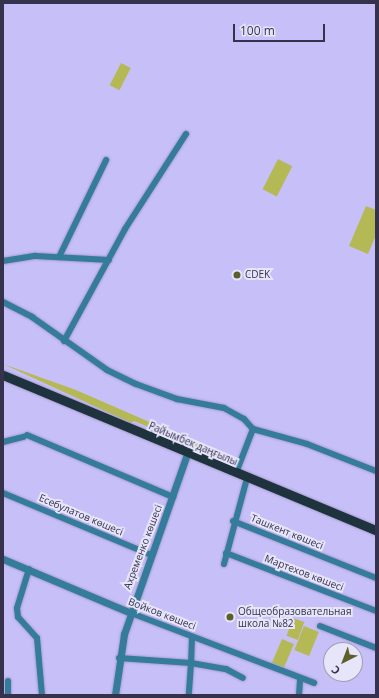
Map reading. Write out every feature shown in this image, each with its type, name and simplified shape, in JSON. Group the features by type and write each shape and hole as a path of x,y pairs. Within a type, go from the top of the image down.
{"main road":[{"name":"Райымбек даңғылы","path":"3,375 188,454 376,530"}],"street":[{"path":"64,341 109,260 186,134"},
{"path":"59,257 106,160"},
{"path":"3,261 59,257 109,260"},
{"path":"3,302 32,317 64,341 136,384 177,399 224,408 244,419 253,429 307,444 376,471"},
{"path":"236,473 253,429"},
{"path":"3,442 25,436 173,497"},
{"name":"Ахременко көшесі","path":"115,695 119,658 130,613 188,454"},
{"path":"224,564 233,521 248,478"},
{"name":"Есебулатов көшесі","path":"3,493 150,555"},
{"name":"Ташкент көшесі","path":"233,521 376,578"},
{"name":"Мартехов көшесі","path":"226,554 376,612"},
{"name":"Войков көшесі","path":"3,559 130,613 192,636 300,680 314,683"},
{"path":"29,570 17,608 18,617 37,638 42,695"},
{"path":"320,626 376,648"},
{"path":"189,695 192,636"},
{"path":"119,658 191,663 226,669 243,678"},
{"path":"299,695 300,680"},
{"path":"8,681 8,695"}],"green space":[{"path":"121,63 131,68 119,90 110,85"},
{"path":"278,159 292,166 277,197 263,189"},
{"path":"366,206 376,210 376,235 368,254 349,246"},
{"path":"3,364 76,390 239,461 236,464 134,421 131,423"},
{"path":"293,618 304,622 298,640 287,636"},
{"path":"304,626 319,632 309,656 294,650"},
{"path":"282,639 294,644 284,668 272,663"}],"place":[{"name":"CDEK","path":"237,275"},
{"name":"Общеобразовательная школа №82","path":"230,617"}]}
